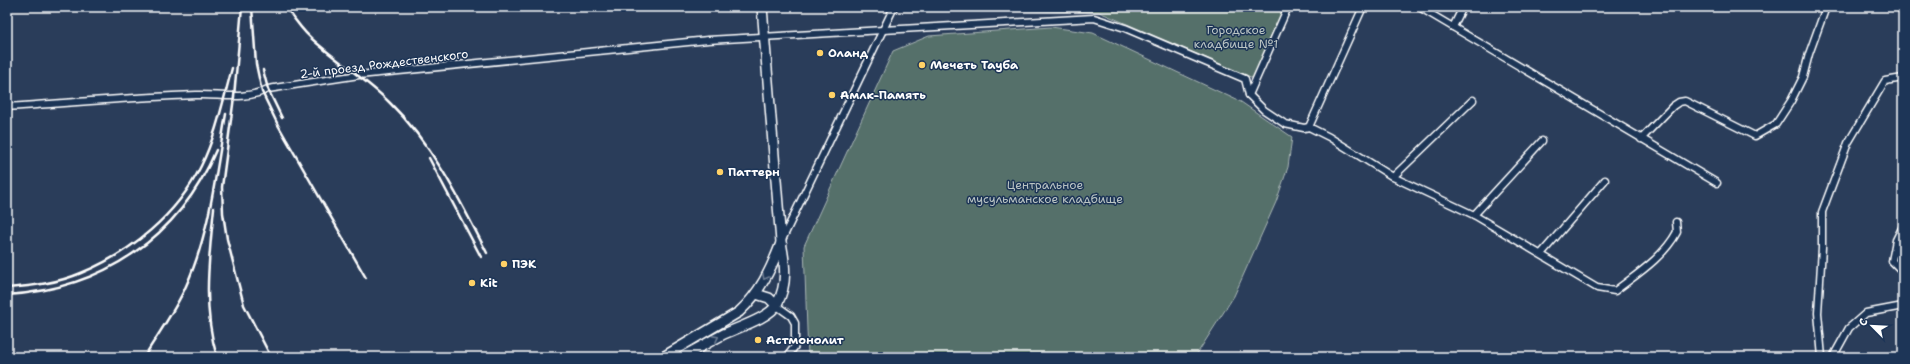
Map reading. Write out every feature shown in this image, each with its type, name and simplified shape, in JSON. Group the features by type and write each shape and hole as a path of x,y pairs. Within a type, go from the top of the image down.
{"main road":[{"path":"682,357 723,335 762,317 777,306 784,288 786,268 781,242 762,7"},
{"path":"663,357 739,312 750,302 773,264 781,242"},
{"path":"756,294 769,298 777,306"},
{"path":"750,302 749,309 762,317"}],"street":[{"path":"781,242 894,7"},
{"path":"1288,7 1249,94 1264,110 1285,124 1304,128 1309,127 1329,137 1393,177 1474,215 1597,288 1614,291 1659,256 1671,244 1677,232 1676,222"},
{"path":"1309,127 1363,7"},
{"path":"1419,7 1717,183"},
{"path":"1453,27 1463,7"},
{"path":"1641,139 1673,106 1679,102 1685,101 1755,136 1776,124 1803,77 1809,54 1826,7"},
{"name":"2-й проезд Рождественского","path":"7,107 197,94 234,97 359,75 708,40 765,38 1094,18 1125,28 1245,79 1249,94"},
{"path":"1822,357 1818,313 1822,248 1822,212 1851,137 1885,81 1903,78"},
{"path":"1393,177 1473,100"},
{"path":"1474,215 1542,141"},
{"path":"1541,254 1605,180"},
{"path":"1903,226 1896,240 1892,261 1903,272"},
{"path":"777,306 791,316 795,323 795,346 787,357"},
{"path":"1833,357 1849,328 1866,313 1903,306"}],"green space":[{"name":"Городское кладбище №1","path":"987,7 1285,7 1253,78 1099,12 994,10"},
{"name":"Центральное мусульманское кладбище","path":"1051,27 1093,33 1241,102 1292,137 1288,167 1276,202 1234,296 1195,357 808,357 804,246 893,51 929,36"}],"railway":[{"path":"242,7 234,97 222,187 223,213 227,239 244,305 271,357"},
{"path":"252,7 256,64 262,92 278,125 366,278"},
{"path":"286,7 311,38 381,94 420,137 456,193 487,253"},
{"path":"7,288 54,282 99,265 134,243 165,216 179,201 191,184 206,155 219,118 232,68"},
{"path":"263,70 268,89 282,118"},
{"path":"144,357 177,304 194,266 207,223 226,114"},
{"path":"7,295 42,291 75,282 105,270 133,253 159,233 181,209 200,181 216,150"},
{"path":"429,158 481,257"},
{"path":"214,208 209,264 208,302 212,339 217,357"}],"place":[{"name":"Оланд","path":"820,53"},
{"name":"Мечеть Тауба","path":"922,65"},
{"name":"Амлк-Память","path":"832,95"},
{"name":"Паттерн","path":"720,172"},
{"name":"ПЭК","path":"504,264"},
{"name":"Kit","path":"472,283"},
{"name":"Астмонолит","path":"758,340"}]}
